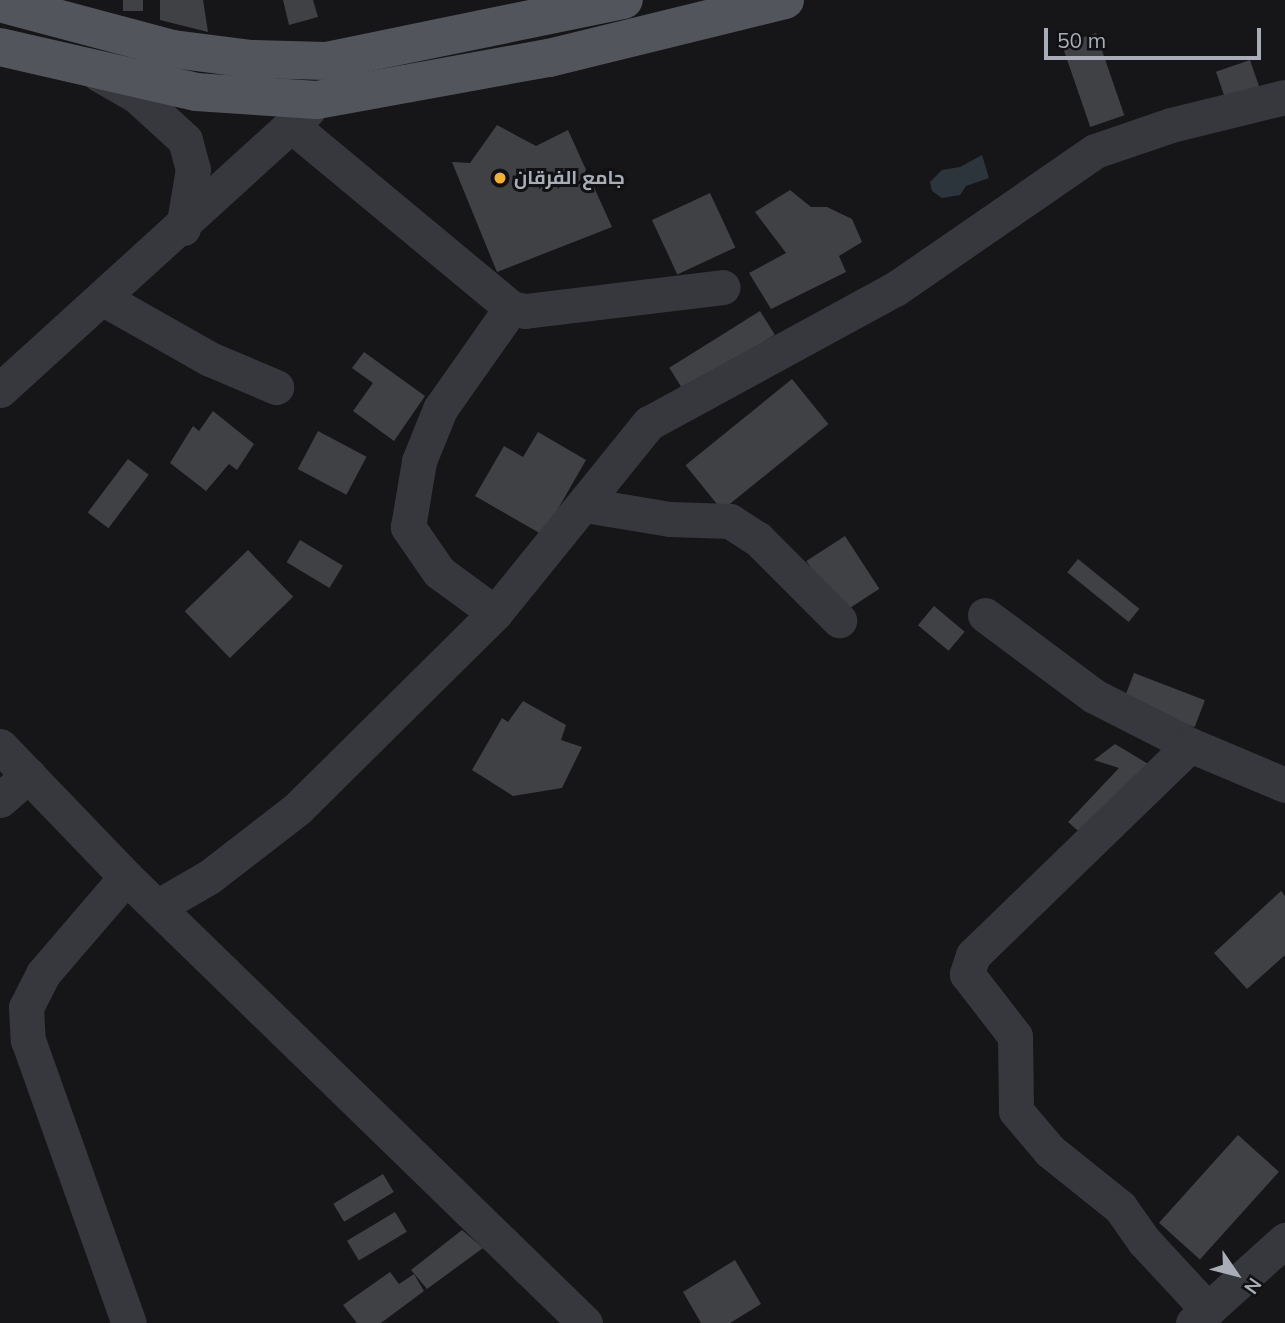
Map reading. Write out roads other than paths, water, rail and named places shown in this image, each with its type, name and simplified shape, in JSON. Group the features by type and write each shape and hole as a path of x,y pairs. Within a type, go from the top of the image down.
{"main road":[{"path":"0,3 173,48 251,59 326,61 624,0"},
{"path":"0,47 96,72 305,113 549,58 785,0"}],"street":[{"path":"0,390 183,228 305,113 326,61"},
{"path":"96,72 137,96 185,140 193,169 183,228"},
{"path":"157,907 209,877 297,809 495,613 649,423 895,289 1095,151 1171,125 1285,97"},
{"path":"305,113 511,308 525,311 723,288"},
{"path":"102,298 210,359 276,387"},
{"path":"495,613 439,572 408,527 419,461 440,408 511,308"},
{"path":"585,505 670,519 730,521 758,540 839,620"},
{"path":"985,615 1094,696 1190,745 1285,785"},
{"path":"1190,745 973,955 967,974 1015,1036 1016,1111 1050,1151 1120,1207 1201,1316 1285,1240"},
{"path":"0,746 126,877 586,1323"},
{"path":"0,800 29,775"},
{"path":"126,877 13,1013 28,1040 129,1323"}],"place":[{"name":"جامع الفرقان","path":"500,178"}]}
